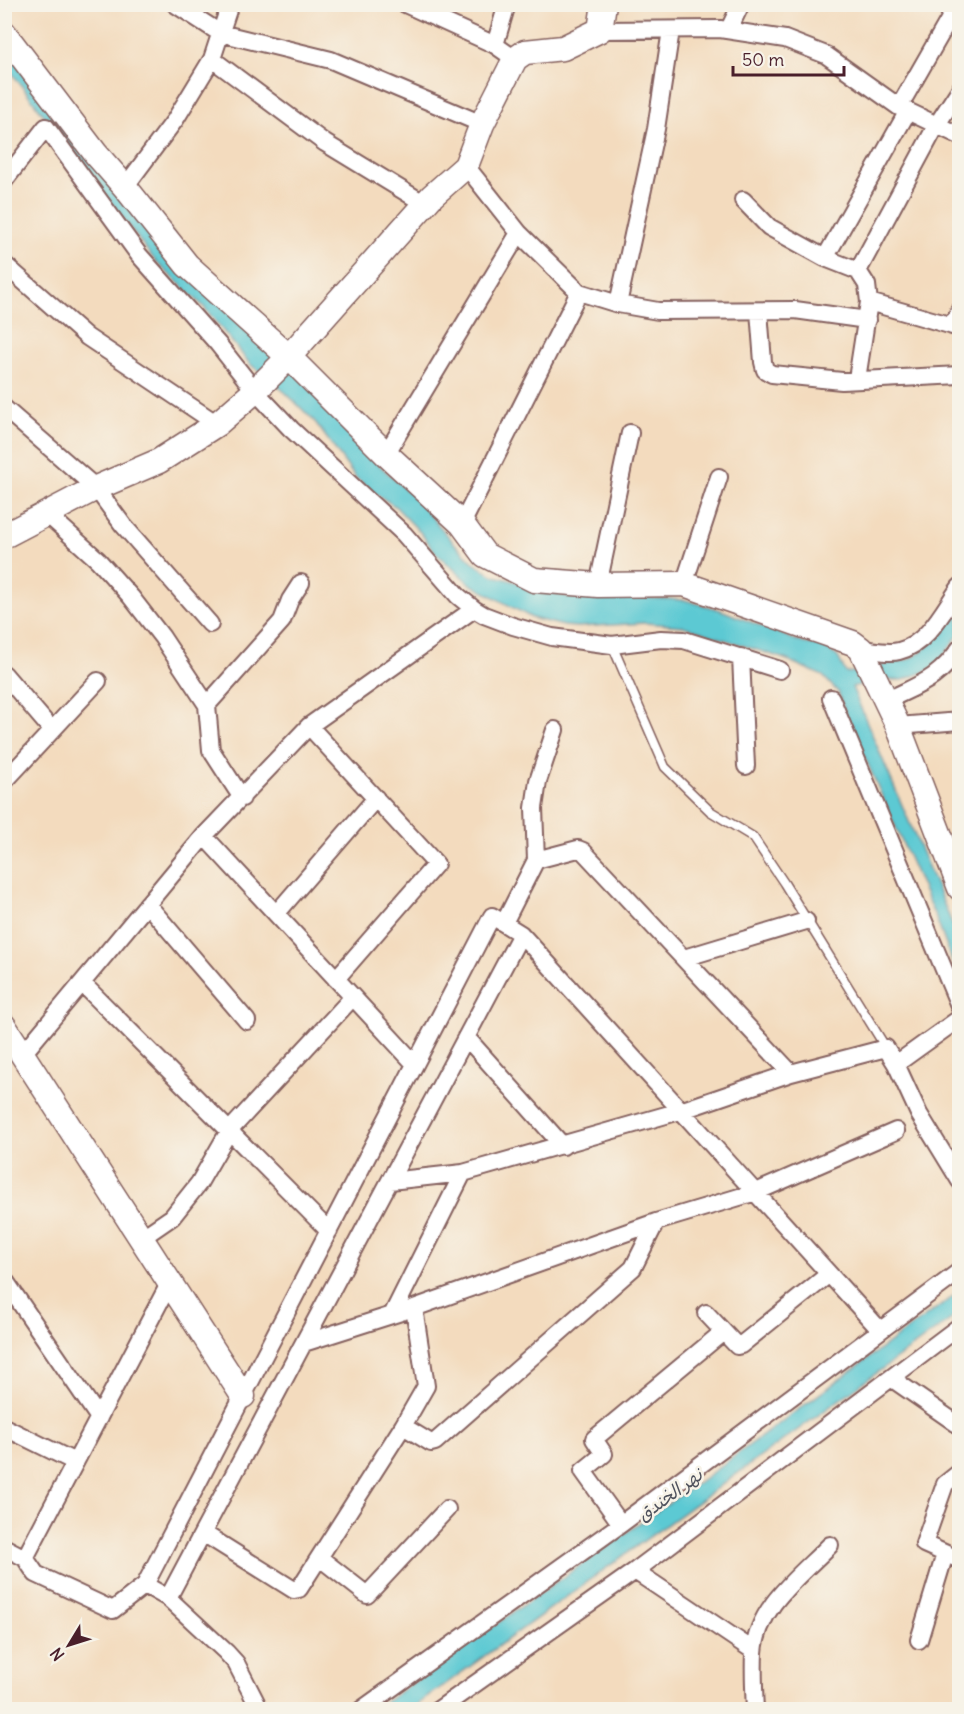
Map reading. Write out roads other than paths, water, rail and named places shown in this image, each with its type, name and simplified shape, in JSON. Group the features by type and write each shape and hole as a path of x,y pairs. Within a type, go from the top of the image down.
{"street":[{"path":"175,4 220,33 331,60 482,124"},
{"path":"125,187 175,120 212,58 230,4"},
{"path":"405,4 495,45 515,59"},
{"path":"495,45 507,4"},
{"path":"600,30 604,4"},
{"path":"729,29 741,4"},
{"path":"825,258 958,4"},
{"path":"4,536 96,488 159,461 217,424 257,389 287,359 425,204 466,166 482,124 515,59 525,52 563,48 600,30 729,29 785,39 826,54 903,109 960,136"},
{"path":"618,304 656,129 671,30"},
{"path":"4,33 96,154 187,265 462,524 485,555 534,580 598,585 684,585 853,643 863,655 898,726 960,888"},
{"path":"212,58 325,143 425,204"},
{"path":"858,271 936,126 960,89"},
{"path":"4,181 46,126 139,255 291,429 404,534 458,596 474,609 513,626 552,637 612,645 661,639 684,640 780,670"},
{"path":"466,166 519,232 579,292 618,304 658,310 795,310 867,320"},
{"path":"743,200 769,227 825,258 858,271 867,285 869,302 857,379"},
{"path":"387,454 519,232"},
{"path":"4,264 87,337 217,424"},
{"path":"462,524 579,292"},
{"path":"869,302 956,327 960,309"},
{"path":"759,311 765,370 772,374 842,381 960,375"},
{"path":"4,408 96,488 123,525 210,624"},
{"path":"598,585 630,433"},
{"path":"684,585 719,477"},
{"path":"46,513 98,560 162,637 207,705 211,750 242,798"},
{"path":"207,705 282,621 290,600 301,583"},
{"path":"863,655 896,652 912,645 928,632 960,586"},
{"path":"22,1055 204,836 309,726 474,609"},
{"path":"882,693 921,686 951,660 960,648"},
{"path":"741,657 746,766"},
{"path":"4,674 51,729"},
{"path":"4,782 98,681"},
{"path":"831,698 960,1008"},
{"path":"898,726 960,721"},
{"path":"309,726 436,864 336,979"},
{"path":"4,1547 25,1558 36,1574 113,1610 145,1585 415,1064 498,919 536,860 534,808 538,781 555,730"},
{"path":"276,914 376,798"},
{"path":"204,836 415,1064"},
{"path":"536,860 578,849 583,850 791,1073"},
{"path":"147,904 247,1021"},
{"path":"498,919 521,934 880,1330"},
{"path":"684,958 806,921"},
{"path":"168,1598 521,934"},
{"path":"82,983 329,1231"},
{"path":"140,1239 172,1217 199,1183 230,1131 353,997"},
{"path":"896,1064 960,1018"},
{"path":"4,1026 243,1396 268,1410"},
{"path":"466,1037 563,1146"},
{"path":"390,1181 463,1173 680,1111 791,1073 886,1048 919,1114 960,1181"},
{"path":"304,1342 414,1308 656,1222 756,1192 896,1131"},
{"path":"392,1315 463,1173"},
{"path":"403,1426 431,1443 435,1442 633,1268 656,1222"},
{"path":"361,1710 621,1524 960,1271"},
{"path":"706,1313 737,1346 741,1345 830,1274"},
{"path":"4,1279 99,1418"},
{"path":"25,1558 169,1284"},
{"path":"203,1533 294,1590 299,1589 403,1426 426,1384 414,1308"},
{"path":"438,1710 635,1571 960,1326"},
{"path":"621,1524 583,1471 604,1454 594,1439 723,1332"},
{"path":"891,1378 960,1426"},
{"path":"4,1427 75,1462"},
{"path":"919,1640 952,1557 924,1544 945,1484 960,1472"},
{"path":"320,1558 367,1595 447,1509"},
{"path":"754,1710 754,1652 767,1610 830,1545"},
{"path":"635,1571 754,1652"},
{"path":"145,1585 168,1598 236,1663 260,1710"}],"lane":[{"path":"612,645 665,767 710,811 753,837 886,1048"}],"water":[{"path":"4,46 345,424 375,461 415,498 474,563 492,575 572,598 605,596 685,600 721,610 803,643 823,646 838,657 846,673 915,656 935,638 959,601 959,634 931,669 903,680 878,680 852,687 959,940 959,979 937,921 838,692 823,676 785,659 683,626 645,623 578,627 532,618 470,584 436,553 395,506 374,493 355,477 316,423 286,393 250,364 203,306 156,262 5,64"},
{"path":"959,1292 959,1312 950,1320 411,1709 374,1710 706,1477"}],"water label":[{"name":"نهر الخندق","path":"670,1495"}]}
